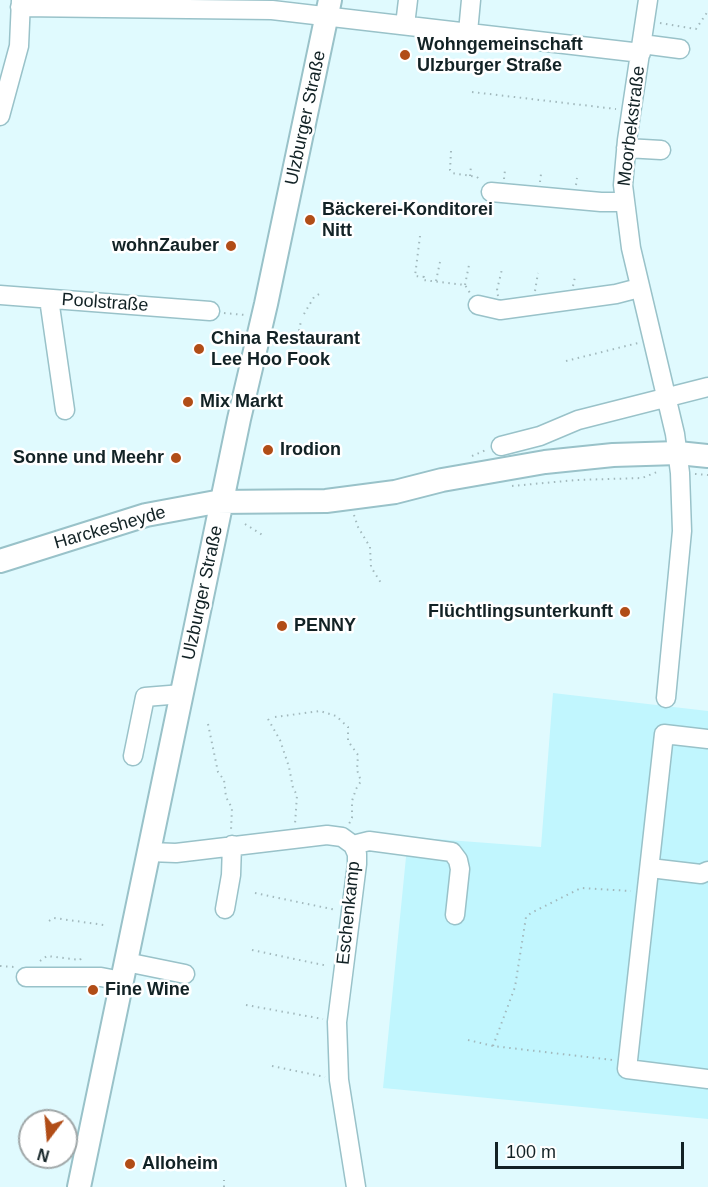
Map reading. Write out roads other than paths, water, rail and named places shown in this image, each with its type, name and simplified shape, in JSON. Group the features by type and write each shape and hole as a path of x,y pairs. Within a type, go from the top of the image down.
{"main road":[{"name":"Ulzburger Straße","path":"79,1187 223,502 255,324 329,8"},
{"name":"Harckesheyde","path":"0,561 146,515 223,502 326,501 351,498 395,492 482,472 545,462 613,455 678,453 707,469"}],"street":[{"path":"405,25 408,0"},
{"path":"468,32 471,0"},
{"name":"Moorbekstraße","path":"648,0 631,110 623,184 639,288 667,397 678,453 682,531 666,698"},
{"path":"0,116 19,46 21,3 237,9 299,4 329,8 405,25 468,32 578,39 641,48 680,49"},
{"path":"626,148 661,150"},
{"path":"490,192 625,202"},
{"path":"478,305 500,310 615,294 639,288"},
{"name":"Poolstraße","path":"0,296 210,311"},
{"path":"49,299 65,410"},
{"path":"501,446 540,436 578,420 708,387"},
{"path":"540,436 545,462"},
{"path":"133,756 145,697 182,694"},
{"path":"708,739 664,734 627,1069 708,1079"},
{"name":"Eschenkamp","path":"149,852 176,853 327,835 348,841 357,854 337,1022 339,1080 356,1187"},
{"path":"348,841 369,841 452,852 458,860 460,869 455,915"},
{"path":"225,909 231,875 232,845"},
{"path":"650,868 701,874 708,871"},
{"path":"26,977 101,977 124,971 185,974"}],"place":[{"name":"Wohngemeinschaft Ulzburger Straße","path":"405,55"},
{"name":"Bäckerei-Konditorei Nitt","path":"310,220"},
{"name":"wohnZauber","path":"231,246"},
{"name":"China Restaurant Lee Hoo Fook","path":"199,349"},
{"name":"Mix Markt","path":"188,402"},
{"name":"Irodion","path":"268,450"},
{"name":"Sonne und Meehr","path":"176,458"},
{"name":"Flüchtlingsunterkunft","path":"625,612"},
{"name":"PENNY","path":"282,626"},
{"name":"Fine Wine","path":"93,990"},
{"name":"Alloheim","path":"130,1164"}]}
